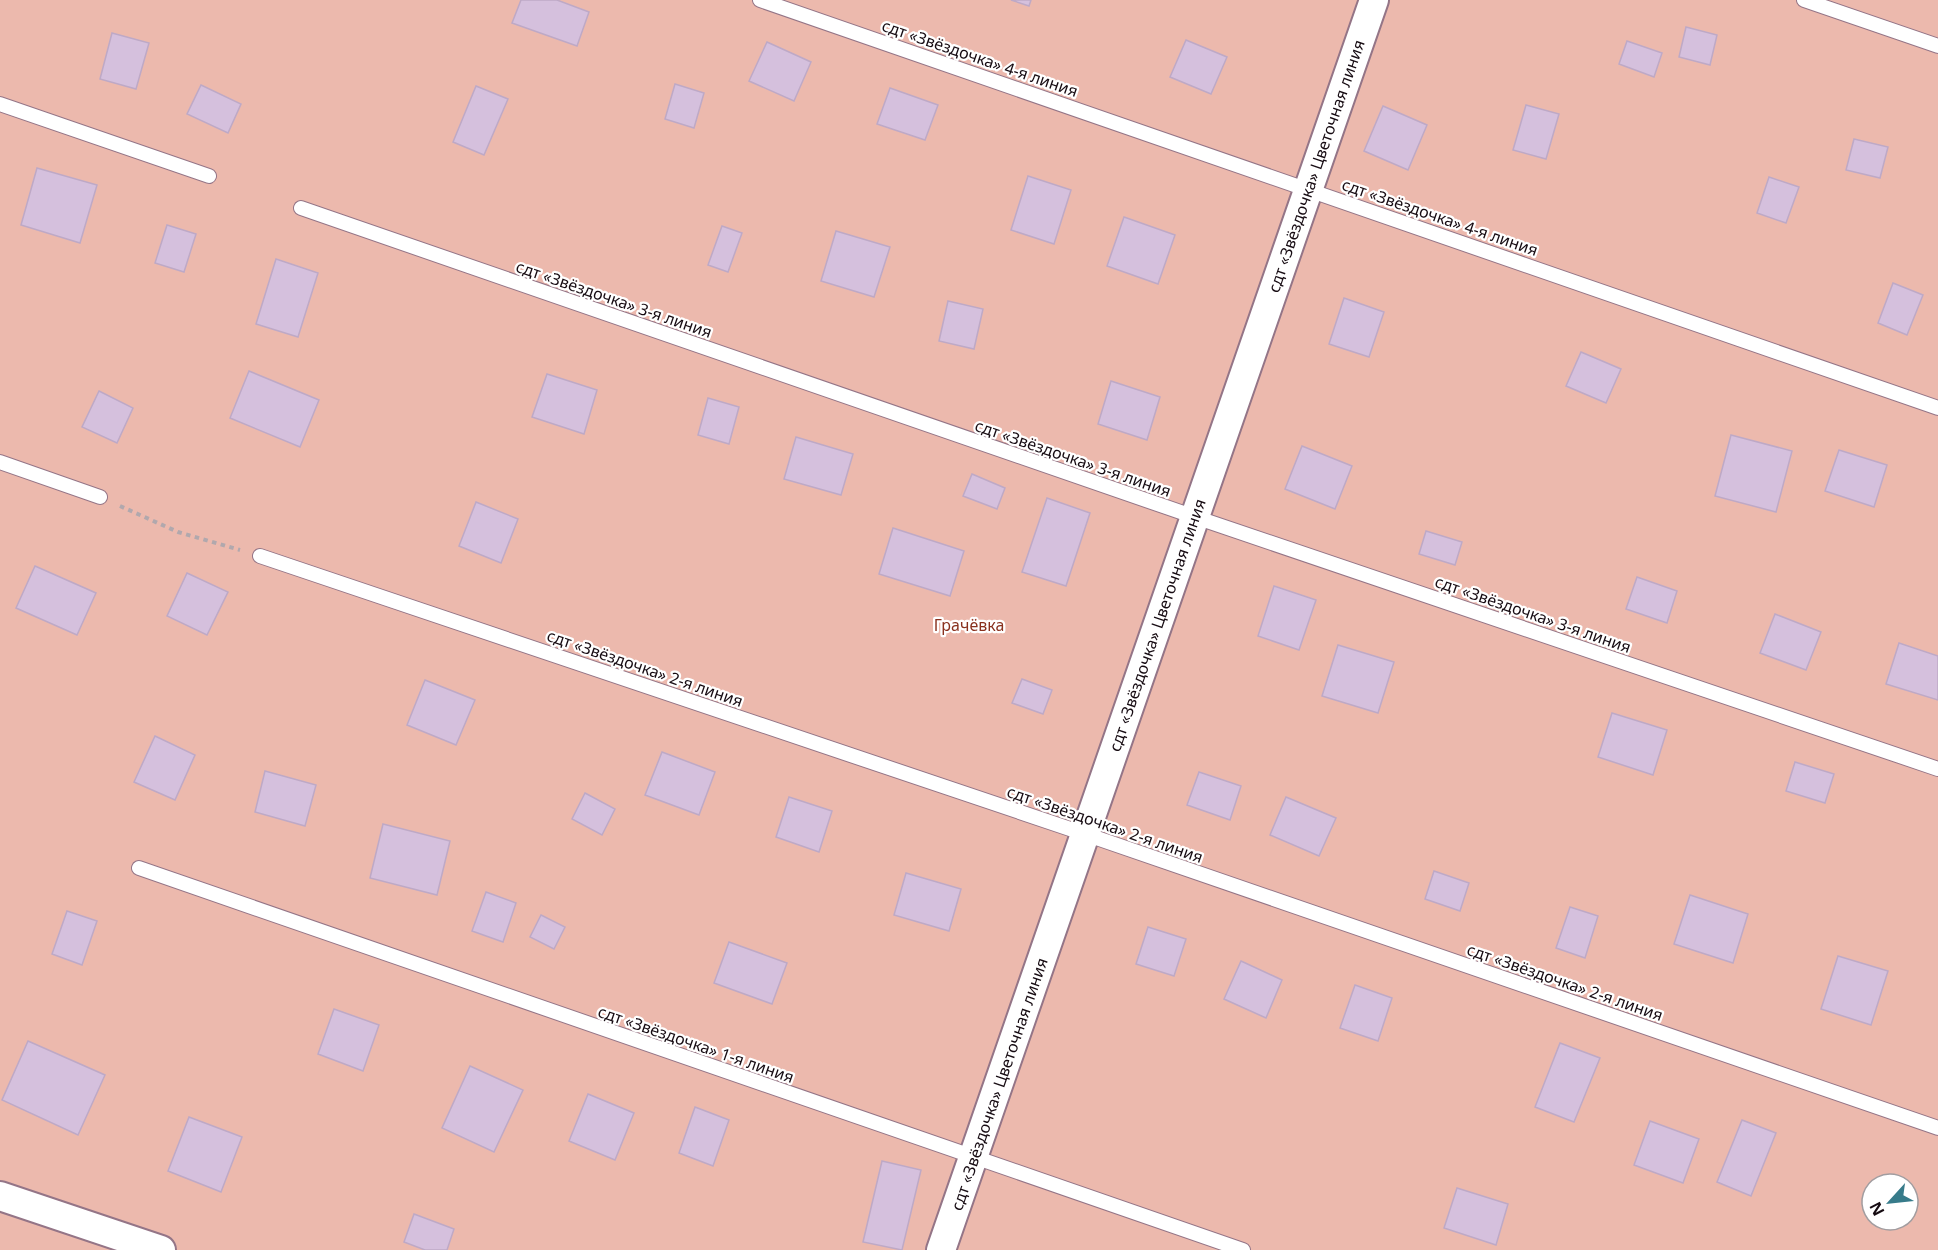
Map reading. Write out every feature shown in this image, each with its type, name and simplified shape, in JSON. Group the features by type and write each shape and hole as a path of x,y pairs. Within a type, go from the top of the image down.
{"street":[{"name":"сдт «Звёздочка» Цветочная линия","path":"941,1250 1374,0"},
{"path":"0,1196 161,1250"}],"lane":[{"name":"сдт «Звёздочка» 4-я линия","path":"760,0 1938,408"},
{"path":"1804,0 1938,46"},
{"path":"0,104 209,176"},
{"name":"сдт «Звёздочка» 3-я линия","path":"301,208 1195,517 1938,769"},
{"path":"0,462 100,497"},
{"name":"сдт «Звёздочка» 2-я линия","path":"260,556 1085,834 1938,1128"},
{"name":"сдт «Звёздочка» 1-я линия","path":"139,868 1243,1250"}],"path":[{"path":"100,497 178,532 260,556"}],"green space":[{"name":"Грачёвка","path":"0,0 1938,0 1938,1250 0,1250"}],"building":[{"path":"521,0 557,0 589,12 577,46 512,23"},
{"path":"1011,0 1031,0 1029,6"},
{"path":"1686,27 1717,35 1710,65 1679,57"},
{"path":"112,33 149,43 136,89 100,79"},
{"path":"1186,40 1227,57 1211,94 1170,77"},
{"path":"1627,41 1662,53 1654,77 1619,64"},
{"path":"767,42 811,62 794,101 749,81"},
{"path":"675,84 704,93 694,128 665,119"},
{"path":"201,85 241,104 228,133 187,114"},
{"path":"476,86 508,99 484,155 453,142"},
{"path":"890,88 938,105 925,140 877,124"},
{"path":"1526,105 1559,114 1546,159 1513,150"},
{"path":"1383,106 1427,125 1408,170 1364,151"},
{"path":"1854,139 1888,147 1880,178 1846,170"},
{"path":"37,168 97,185 80,243 21,225"},
{"path":"1028,176 1071,190 1054,244 1011,230"},
{"path":"1769,177 1799,187 1786,223 1757,213"},
{"path":"1124,217 1175,235 1158,284 1107,266"},
{"path":"167,225 196,234 184,272 155,263"},
{"path":"722,226 742,233 728,272 708,265"},
{"path":"836,231 890,247 874,297 821,281"},
{"path":"276,259 318,273 298,337 256,324"},
{"path":"1893,283 1923,295 1907,335 1878,323"},
{"path":"1344,298 1384,312 1369,357 1329,344"},
{"path":"948,301 983,309 974,349 939,341"},
{"path":"1581,352 1621,369 1606,403 1566,386"},
{"path":"249,371 319,400 300,447 230,418"},
{"path":"547,374 597,390 584,434 532,417"},
{"path":"1111,381 1160,397 1147,440 1098,424"},
{"path":"99,391 133,408 117,443 82,427"},
{"path":"708,398 739,407 729,444 698,435"},
{"path":"1731,435 1792,451 1776,512 1715,496"},
{"path":"796,437 853,454 841,495 784,479"},
{"path":"1302,446 1352,466 1335,509 1285,489"},
{"path":"1839,450 1887,465 1874,507 1825,491"},
{"path":"972,474 1005,488 997,509 963,496"},
{"path":"1047,498 1090,513 1066,586 1022,572"},
{"path":"476,502 518,519 501,563 459,546"},
{"path":"893,528 964,551 950,596 879,574"},
{"path":"1426,531 1462,542 1455,565 1419,554"},
{"path":"35,566 96,593 77,635 16,608"},
{"path":"187,573 228,592 207,635 167,616"},
{"path":"1637,577 1677,591 1667,623 1626,609"},
{"path":"1274,586 1316,600 1299,650 1258,636"},
{"path":"1775,614 1821,632 1806,670 1760,653"},
{"path":"1899,643 1938,656 1938,700 1886,684"},
{"path":"1338,645 1394,662 1378,713 1322,696"},
{"path":"1022,679 1052,690 1043,714 1012,703"},
{"path":"425,680 475,700 456,745 407,725"},
{"path":"1612,713 1667,730 1653,775 1598,757"},
{"path":"155,736 195,755 175,800 134,782"},
{"path":"662,752 715,772 699,815 645,795"},
{"path":"1795,762 1834,774 1825,803 1786,791"},
{"path":"265,771 316,785 305,826 255,812"},
{"path":"1199,772 1241,786 1230,820 1187,805"},
{"path":"585,793 615,809 602,835 572,819"},
{"path":"789,797 832,811 819,852 776,837"},
{"path":"1286,797 1336,818 1319,856 1270,835"},
{"path":"383,824 450,841 437,895 370,878"},
{"path":"1434,871 1469,883 1460,911 1425,899"},
{"path":"906,873 961,889 949,931 894,915"},
{"path":"486,892 516,903 503,942 472,931"},
{"path":"1690,895 1748,914 1733,963 1674,944"},
{"path":"1570,907 1598,916 1585,958 1556,948"},
{"path":"67,911 97,921 82,965 52,954"},
{"path":"541,915 565,927 554,949 530,937"},
{"path":"1148,927 1186,939 1174,976 1136,964"},
{"path":"729,942 787,963 772,1004 714,983"},
{"path":"1838,956 1888,971 1871,1025 1821,1009"},
{"path":"1241,961 1282,980 1266,1018 1224,999"},
{"path":"1355,985 1392,998 1378,1041 1340,1028"},
{"path":"334,1009 379,1025 363,1071 318,1054"},
{"path":"28,1041 105,1075 78,1135 2,1100"},
{"path":"1560,1043 1600,1058 1574,1122 1535,1107"},
{"path":"470,1066 523,1090 494,1152 442,1128"},
{"path":"588,1094 634,1113 615,1160 569,1141"},
{"path":"695,1107 729,1120 713,1166 679,1153"},
{"path":"189,1117 242,1137 221,1192 168,1171"},
{"path":"1742,1120 1776,1133 1751,1196 1717,1182"},
{"path":"1650,1121 1699,1139 1683,1183 1634,1165"},
{"path":"882,1161 921,1170 902,1250 863,1242"},
{"path":"1457,1188 1508,1204 1496,1245 1444,1228"},
{"path":"414,1214 454,1229 447,1250 425,1250 404,1242"}]}
